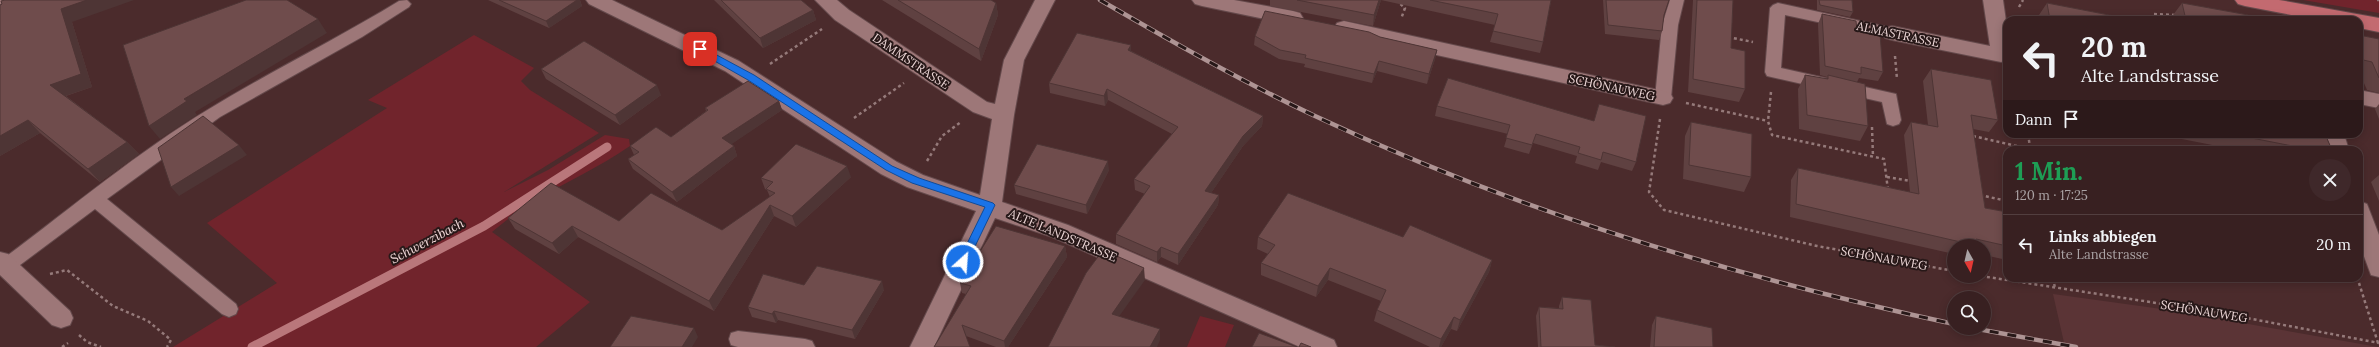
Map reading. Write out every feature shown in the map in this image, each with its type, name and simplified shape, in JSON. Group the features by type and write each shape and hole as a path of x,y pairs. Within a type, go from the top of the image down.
{"main road":[{"path":"2245,0 2331,16"},
{"path":"2363,22 2379,25"}],"street":[{"name":"ALTE LANDSTRASSE","path":"596,0 732,66 889,168 915,181 990,205 1060,232 1325,347"},
{"name":"DAMMSTRASSE","path":"824,0 842,15 980,107 1003,115"},
{"path":"922,347 990,205 1003,115 1014,60 1045,0"},
{"name":"SCHÖNAUWEG","path":"1202,0 1319,23 1663,98"},
{"name":"ALMASTRASSE","path":"1892,33 2000,55 1993,0"},
{"path":"2363,98 2379,101"},
{"path":"2363,222 2379,268"},
{"path":"9,261 61,318"}],"lane":[{"path":"1663,98 1670,25 1677,0"},
{"path":"9,261 214,113 357,33 404,4"},
{"name":"ALMASTRASSE","path":"1892,33 1778,8 1773,72 1890,98 1893,120"},
{"path":"95,199 229,309"},
{"path":"738,339 806,347"}],"path":[{"path":"2154,14 2162,13 2182,16"},
{"path":"765,68 842,15"},
{"path":"1723,36 1775,47"},
{"path":"853,119 923,69"},
{"path":"1663,98 1768,121"},
{"name":"SCHÖNAUWEG","path":"1663,98 1649,192 1664,210 1817,246 1947,270"},
{"path":"1770,99 1768,121 1772,134 1884,159 1889,195"},
{"path":"915,181 942,136 980,107"},
{"path":"1969,135 2021,146"},
{"path":"1873,139 1873,157"},
{"path":"1886,177 1917,183"},
{"path":"1977,195 2003,200"},
{"path":"9,261 43,275 67,270 113,306 148,321 171,340 167,347"},
{"name":"SCHÖNAUWEG","path":"1991,278 2003,280"},
{"name":"SCHÖNAUWEG","path":"2018,282 2215,312 2378,343"},
{"path":"2054,282 2055,288"},
{"path":"2359,283 2378,343"}],"shaded area":[{"path":"2303,0 2379,0 2379,13"},
{"path":"474,35 534,68 521,81 530,90 599,133 504,192 548,170 605,135 629,139 630,146 607,161 528,204 492,232 590,302 536,347 173,347 277,283 207,223 387,108 368,100"},
{"path":"2053,294 2169,310 2378,347 2065,347"},
{"path":"1200,316 1234,325 1225,347 1187,347"}],"building":[{"path":"87,0 61,9 81,74 50,85 127,142 88,169 28,120 0,136 0,5 2,4 1,1"},
{"path":"246,0 287,0 318,19 184,99 187,101 149,126 123,45"},
{"path":"499,0 577,0 546,21"},
{"path":"721,0 801,0 813,10 760,38"},
{"path":"898,0 991,0 996,3 979,49"},
{"path":"1297,0 1379,0 1374,15"},
{"path":"1430,0 1551,0 1543,42 1493,31 1498,14"},
{"path":"1606,0 1669,0 1664,15 1662,31 1608,25"},
{"path":"1697,0 1733,0 1731,48 1745,51 1745,89 1693,79"},
{"path":"1819,0 1852,0 1853,12 1820,5"},
{"path":"2047,3 2114,16 2049,16"},
{"path":"2182,3 2254,16 2185,16"},
{"path":"1265,11 1369,32 1380,37 1437,50 1429,74 1379,61 1374,74 1305,58 1306,55 1280,50 1255,36"},
{"path":"1822,14 1856,21 1857,30 1880,34 1883,72 1861,67 1861,74 1825,66"},
{"path":"1077,33 1131,45 1128,50 1263,116 1243,136 1205,191 1219,195 1178,254 1161,247 1157,252 1116,234 1150,186 1134,179 1178,127 1107,89 1104,96 1049,83"},
{"path":"2363,36 2379,39 2379,78 2372,62 2363,60"},
{"path":"584,41 657,85 615,115 541,69"},
{"path":"1931,69 1991,80 1998,120 1971,115 1985,208 2003,211 2003,245 1991,242 1991,239 1948,239 1796,204 1798,168 1919,194 1911,122 1938,127"},
{"path":"1805,75 1828,79 1828,75 1865,84 1868,126 1807,115"},
{"path":"1448,78 1594,121 1599,104 1646,116 1636,162 1603,152 1601,160 1578,153 1580,147 1536,134 1532,145 1506,138 1510,125 1437,106"},
{"path":"748,81 779,101 722,138 734,146 672,192 628,159 639,152 630,146 656,127 671,137 708,110 705,108"},
{"path":"203,116 239,145 171,187 158,148"},
{"path":"1691,122 1752,134 1751,177 1689,165"},
{"path":"2252,138 2327,138 2330,146 2292,146"},
{"path":"796,144 847,166 792,216 770,205 709,301 572,226 552,243 508,218 551,183 619,221 651,193 722,230 775,193 766,189 773,182 761,178"},
{"path":"1037,144 1108,161 1086,205 1014,185"},
{"path":"1288,193 1403,237 1410,225 1492,260 1460,320 1454,317 1441,339 1377,310 1386,290 1330,268 1318,286 1261,263 1275,245 1258,237"},
{"path":"996,226 1065,246 1004,341 962,325 970,347 934,347 971,286 960,283"},
{"path":"1103,250 1144,268 1112,314 1160,329 1150,347 1048,347 1086,273"},
{"path":"817,266 882,281 852,330 774,311 772,314 748,307 763,274 804,285"},
{"path":"1562,297 1591,300 1595,345 1615,347 1541,347 1539,307 1563,309"},
{"path":"631,316 694,328 682,347 610,347"},
{"path":"1656,316 1712,328 1713,347 1654,347"},
{"path":"1259,333 1297,347 1252,347"},
{"path":"1301,343 1311,347 1299,347"}],"waterway":[{"name":"Schwerzibach","path":"252,347 484,226 607,147"}],"railway":[{"path":"1100,0 1206,60 1287,103 1392,151 1470,182 1549,212 1709,263 1872,306 1947,322"},
{"path":"1991,331 2076,347"}],"route":[{"path":"700,49 732,66 889,168 915,181 990,205 963,262"}]}
